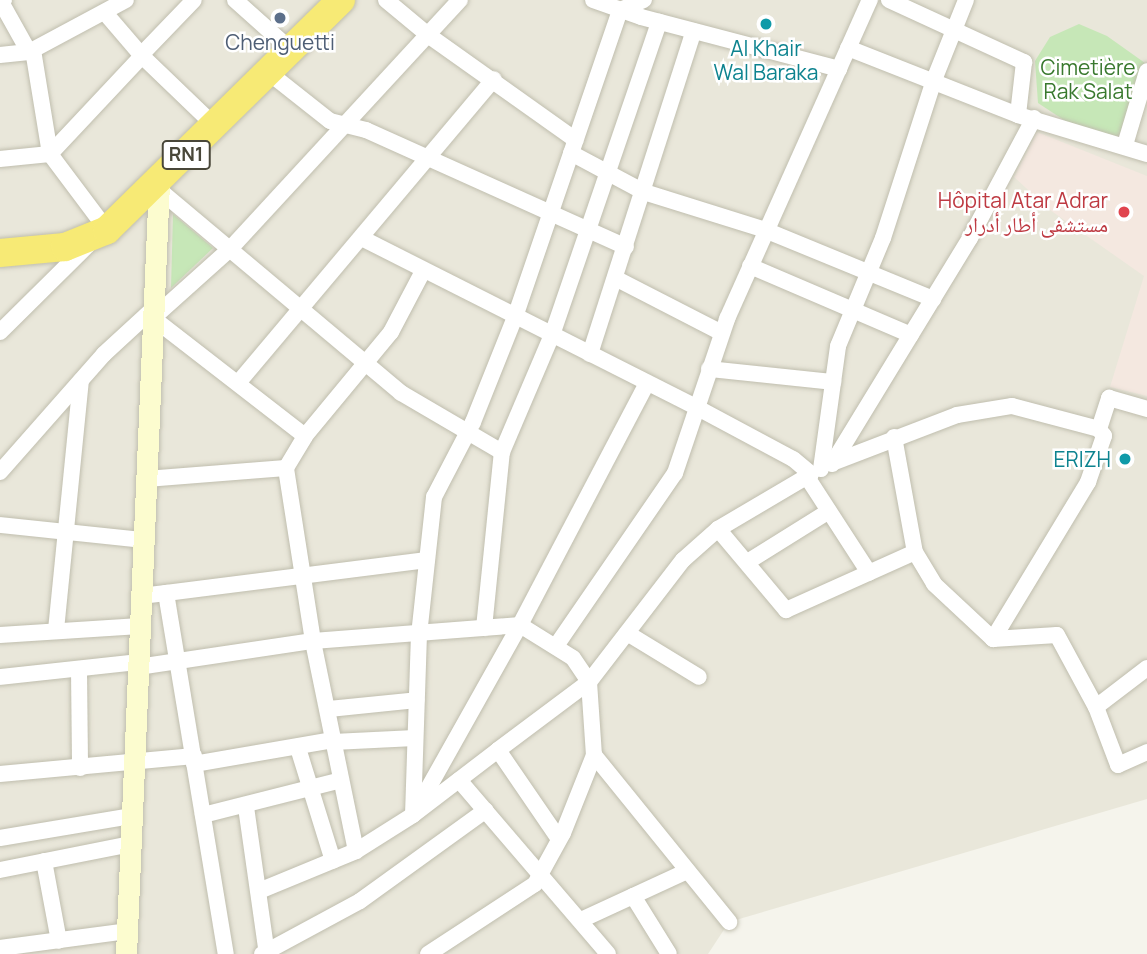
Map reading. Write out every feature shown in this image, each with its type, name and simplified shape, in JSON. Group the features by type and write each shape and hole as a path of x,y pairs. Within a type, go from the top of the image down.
{"highway":[{"name":"RN1","path":"0,253 65,247 101,234 158,186 215,125 341,0"}],"street":[{"path":"0,55 31,51 106,14 126,0"},
{"path":"0,159 50,153 194,0"},
{"path":"235,0 291,50"},
{"path":"386,0 428,35 494,79 607,172 644,192 765,230 870,270 933,299"},
{"path":"0,472 81,381 153,313 230,249 460,0"},
{"path":"593,0 633,3 659,22 839,69"},
{"path":"556,646 675,473 722,332 765,230 870,0"},
{"path":"818,471 933,299 1026,117 1024,62 955,28 889,0"},
{"path":"869,573 829,511 818,471 838,346 870,270 934,80 966,0"},
{"path":"0,332 101,234 50,153 31,51 2,1"},
{"path":"413,815 419,635 434,497 467,432 515,317 574,146 633,3"},
{"path":"106,14 141,55 215,125"},
{"path":"484,628 502,452 552,335 659,22"},
{"path":"590,354 694,31"},
{"path":"848,48 1026,117 1125,145 1147,154"},
{"path":"1125,145 1147,71"},
{"path":"268,72 330,121 346,124 626,247"},
{"path":"239,383 494,79"},
{"path":"158,186 367,361 401,393 502,452"},
{"path":"126,954 158,186"},
{"path":"361,238 818,471"},
{"path":"750,266 911,335"},
{"path":"356,851 313,641 286,468 305,436 391,332 423,271"},
{"path":"615,278 722,332"},
{"path":"153,313 305,436"},
{"path":"709,369 833,382"},
{"path":"56,630 81,381"},
{"path":"413,815 520,625 647,383"},
{"path":"1100,429 1109,398 1147,409"},
{"path":"259,891 356,851 413,815 499,751 589,682 683,560 718,529 818,471 894,437 957,415 1012,405 1100,429 1104,436 1088,482 993,639"},
{"path":"894,437 915,552 934,584 993,639 1057,635 1096,707 1118,765 1147,752"},
{"path":"146,479 286,468"},
{"path":"749,561 829,511"},
{"path":"0,525 143,540"},
{"path":"718,529 749,561 786,610 915,552"},
{"path":"141,597 427,560"},
{"path":"166,593 226,954"},
{"path":"0,677 176,662 313,641 419,635 520,625 556,646 573,659 589,682 594,755 559,839 535,884 428,954"},
{"path":"0,635 140,626"},
{"path":"627,633 699,677"},
{"path":"1096,707 1147,668"},
{"path":"79,669 79,768"},
{"path":"329,709 416,700"},
{"path":"0,775 194,760 298,748 333,741 415,738"},
{"path":"298,748 332,862"},
{"path":"499,751 559,839"},
{"path":"594,755 729,922"},
{"path":"203,815 246,807 341,780"},
{"path":"459,780 608,954"},
{"path":"246,807 265,953 368,896 486,810"},
{"path":"0,838 132,816"},
{"path":"0,870 131,844"},
{"path":"44,861 51,945"},
{"path":"581,920 687,871"},
{"path":"633,896 669,954"},
{"path":"0,947 51,945 127,931"}],"shaded area":[{"path":"0,0 1147,0 1147,799 729,922 708,954 0,954"},
{"path":"1037,132 1147,176 1147,396 1110,387 1144,276 1050,210 1014,177"}],"green space":[{"name":"Cimetière Rak Salat","path":"1079,24 1107,36 1145,63 1119,136 1085,134 1038,103 1035,61 1050,37"},
{"path":"173,214 213,248 171,288"}],"place":[{"name":"Chenguetti","path":"280,18"},
{"name":"Al Khair Wal Baraka","path":"766,24"},
{"name":"Hôpital Atar Adrar مستشفى أطار أدرار","path":"1124,212"},
{"name":"ERIZH","path":"1125,459"}]}
